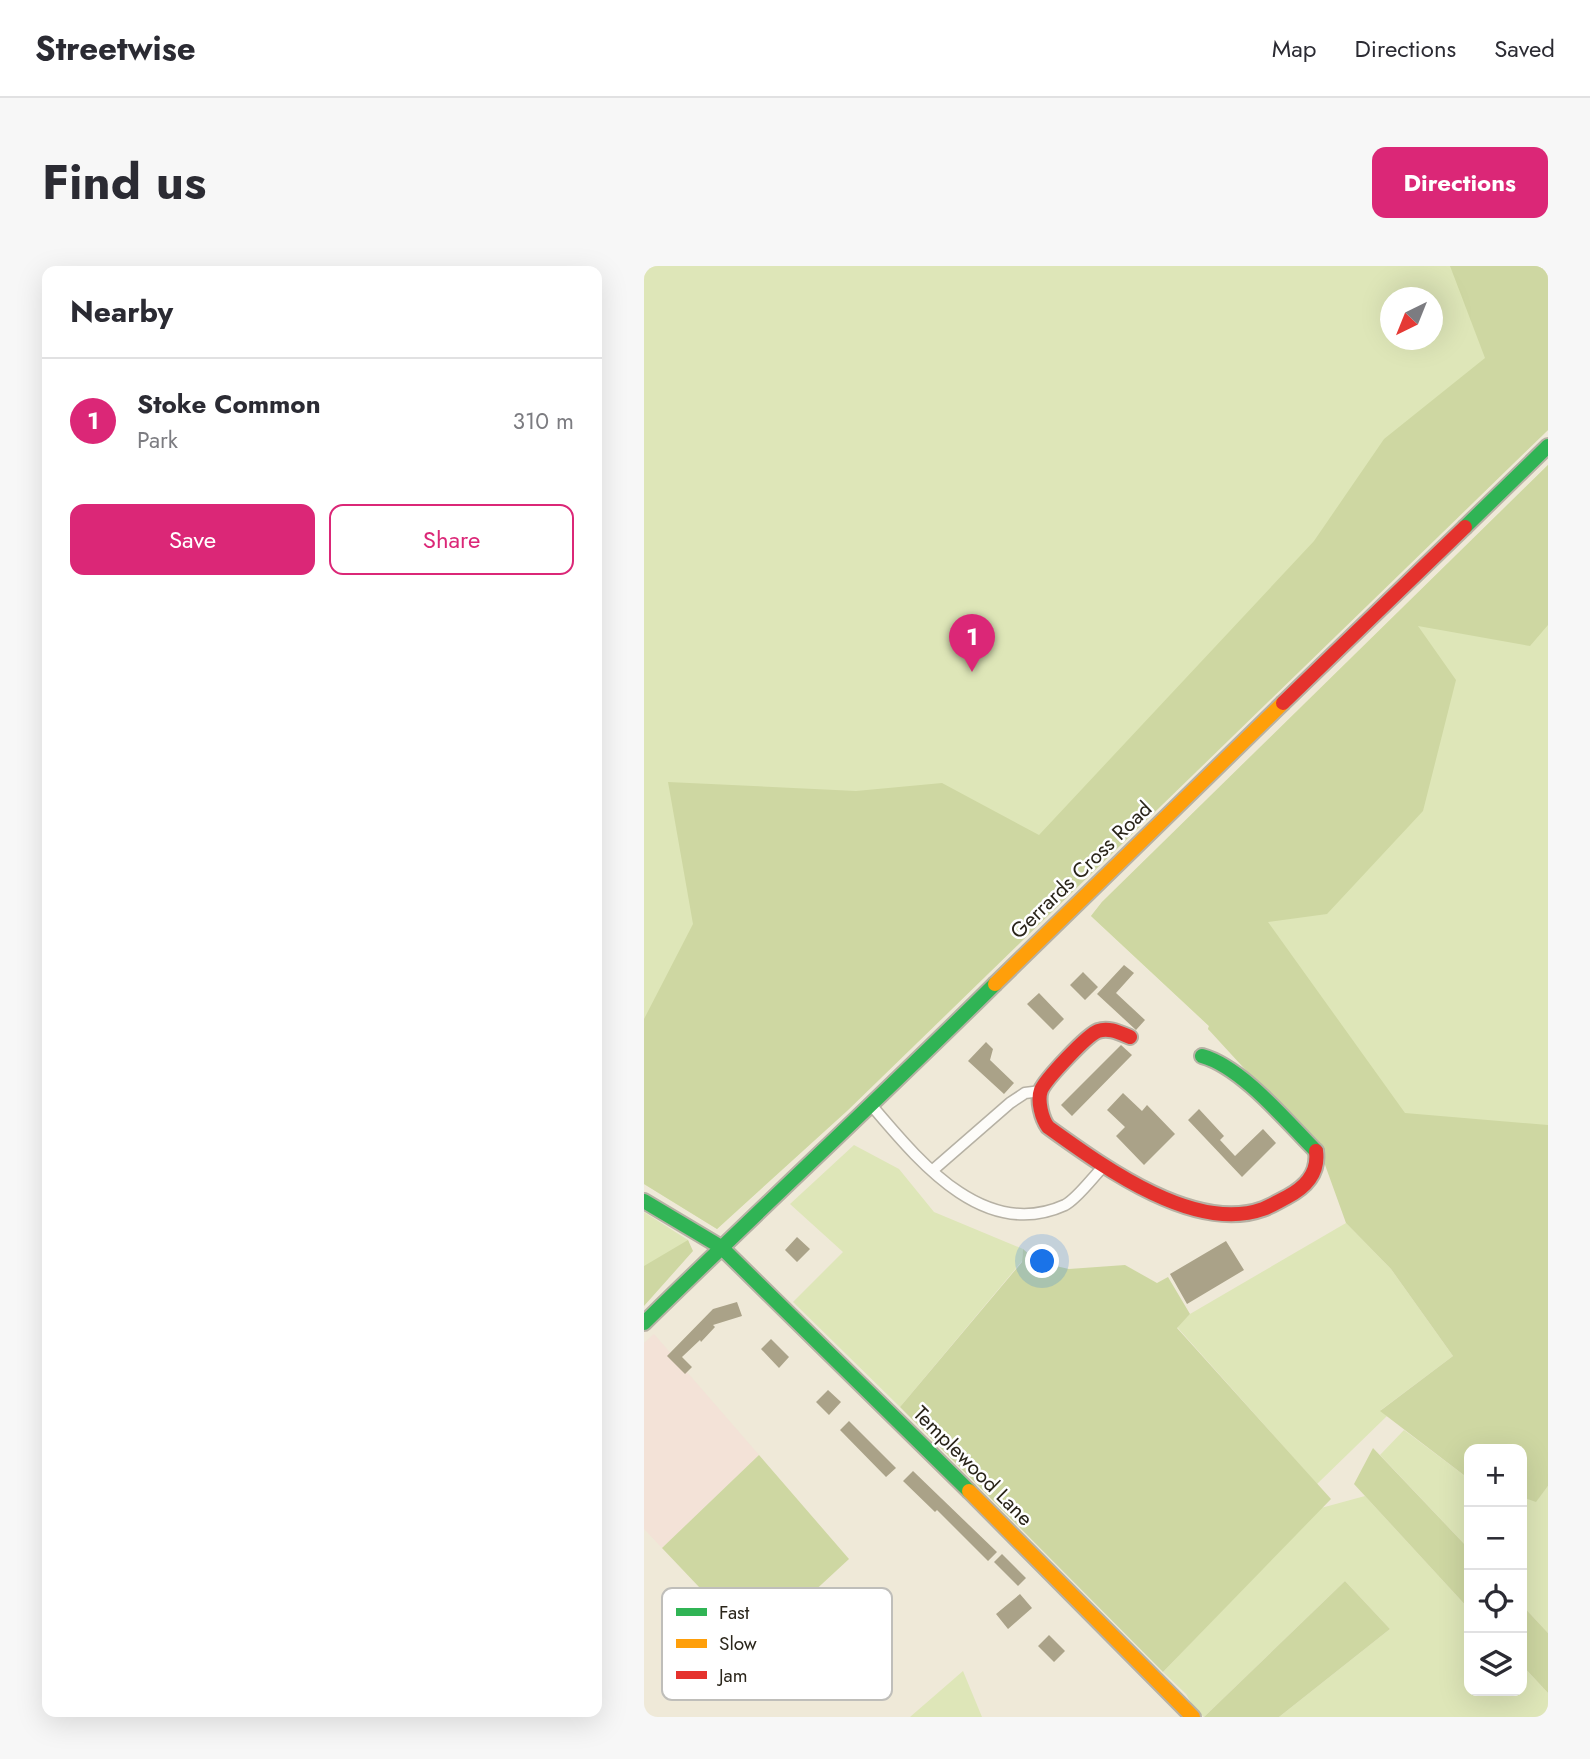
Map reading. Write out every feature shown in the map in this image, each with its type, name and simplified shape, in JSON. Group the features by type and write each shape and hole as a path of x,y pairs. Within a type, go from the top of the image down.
{"street":[{"name":"Gerrards Cross Road","path":"644,1323 872,1106 1086,894 1548,446"},
{"path":"1130,1037 1111,1030 1102,1030 1092,1033 1069,1055 1041,1091 1043,1122 1103,1167 1149,1191 1214,1213 1244,1214 1285,1199 1312,1179 1318,1166 1317,1152 1239,1075 1217,1060 1202,1056"},
{"path":"933,1170 1010,1103 1030,1091 1041,1091"},
{"path":"872,1106 904,1143 944,1181 980,1206 1026,1216 1068,1204 1103,1167"},
{"name":"Templewood Lane","path":"644,1201 721,1248 887,1409 1193,1717"}],"shaded area":[{"path":"654,1334 759,1455 662,1548 644,1529 644,1343"}],"green space":[{"path":"644,266 1548,266 1548,430 848,1110 717,1229 644,1184"},
{"path":"1450,266 1548,266 1548,430 848,1110 717,1229 644,1184 644,1019 693,924 668,782 856,791 942,783 1039,835 1314,541 1384,439 1485,358"},
{"path":"1548,465 1548,1280 1208,1029 1209,1026 1091,916 1102,902"},
{"path":"1548,465 1548,625 1530,646 1418,626 1456,680 1423,811 1327,914 1268,922 1405,1113 1548,1125 1548,1486 1536,1502 1527,1499 1527,1444 1464,1444 1464,1475 1380,1411 1453,1356 1391,1269 1346,1223 1320,1151 1208,1029 1209,1026 1091,916 1102,902"},
{"path":"854,1145 899,1169 934,1212 1023,1249 1022,1261 900,1407 793,1302 843,1252 790,1204"},
{"path":"644,1212 688,1240 690,1247 644,1285"},
{"path":"1346,1223 1391,1269 1453,1356 1381,1410 1387,1416 1317,1484 1177,1327 1190,1314"},
{"path":"688,1240 693,1251 644,1306 644,1266"},
{"path":"1023,1249 1038,1262 1069,1269 1125,1265 1157,1283 1168,1277 1190,1314 1177,1328 1331,1499 1163,1672 900,1407 1022,1262"},
{"path":"1404,1430 1464,1475 1464,1544 1380,1455"},
{"path":"1373,1448 1464,1544 1464,1604 1354,1484"},
{"path":"759,1455 849,1559 818,1588 700,1588 662,1548"},
{"path":"1548,1486 1548,1633 1527,1610 1527,1498 1536,1501"},
{"path":"1365,1496 1464,1604 1464,1696 1527,1696 1527,1670 1548,1693 1548,1717 1279,1717 1390,1629 1345,1581 1204,1717 1196,1711 1186,1694 1163,1672 1321,1508"},
{"path":"1345,1581 1390,1629 1279,1717 1204,1717"},
{"path":"1527,1610 1548,1633 1548,1693 1527,1670"},
{"path":"963,1671 982,1717 910,1717"}],"building":[{"path":"1124,965 1134,973 1116,993 1145,1020 1136,1030 1097,994"},
{"path":"1083,972 1098,987 1085,1000 1070,985"},
{"path":"1039,993 1064,1019 1053,1030 1027,1004"},
{"path":"986,1042 993,1049 990,1060 1014,1083 1004,1094 968,1061"},
{"path":"1121,1045 1132,1055 1072,1116 1061,1105"},
{"path":"1123,1093 1142,1111 1147,1105 1175,1134 1144,1165 1116,1136 1125,1127 1107,1110"},
{"path":"1199,1109 1224,1136 1220,1140 1235,1156 1263,1129 1276,1143 1242,1177 1188,1120"},
{"path":"797,1237 810,1249 797,1262 785,1250"},
{"path":"1226,1241 1244,1270 1187,1304 1170,1274"},
{"path":"737,1302 742,1316 713,1325 715,1327 701,1342 700,1340 682,1357 692,1367 685,1374 667,1356 713,1309"},
{"path":"771,1339 789,1357 779,1368 761,1349"},
{"path":"828,1390 841,1402 829,1415 816,1402"},
{"path":"849,1421 896,1468 886,1477 840,1430"},
{"path":"913,1471 997,1552 988,1561 937,1510 935,1512 903,1481"},
{"path":"1002,1554 1026,1578 1018,1586 994,1562"},
{"path":"1020,1594 1032,1608 1008,1629 996,1614"},
{"path":"1049,1635 1065,1651 1054,1662 1038,1646"}],"traffic: fast":[{"path":"1465,527 1548,446"},
{"path":"644,1323 995,984"},
{"path":"1202,1056 1217,1062 1248,1083 1316,1151"},
{"path":"644,1201 721,1247 969,1491"}],"traffic: slow":[{"path":"995,984 1283,703"},
{"path":"969,1491 1193,1717"}],"traffic: jam":[{"path":"1283,703 1465,527"},
{"path":"1130,1037 1106,1030 1093,1034 1050,1077 1041,1090 1040,1099 1042,1115 1048,1127 1121,1176 1179,1204 1208,1212 1236,1214 1263,1209 1300,1189 1313,1173 1316,1151"}],"place":[{"name":"Stoke Common","path":"972,672"}]}
